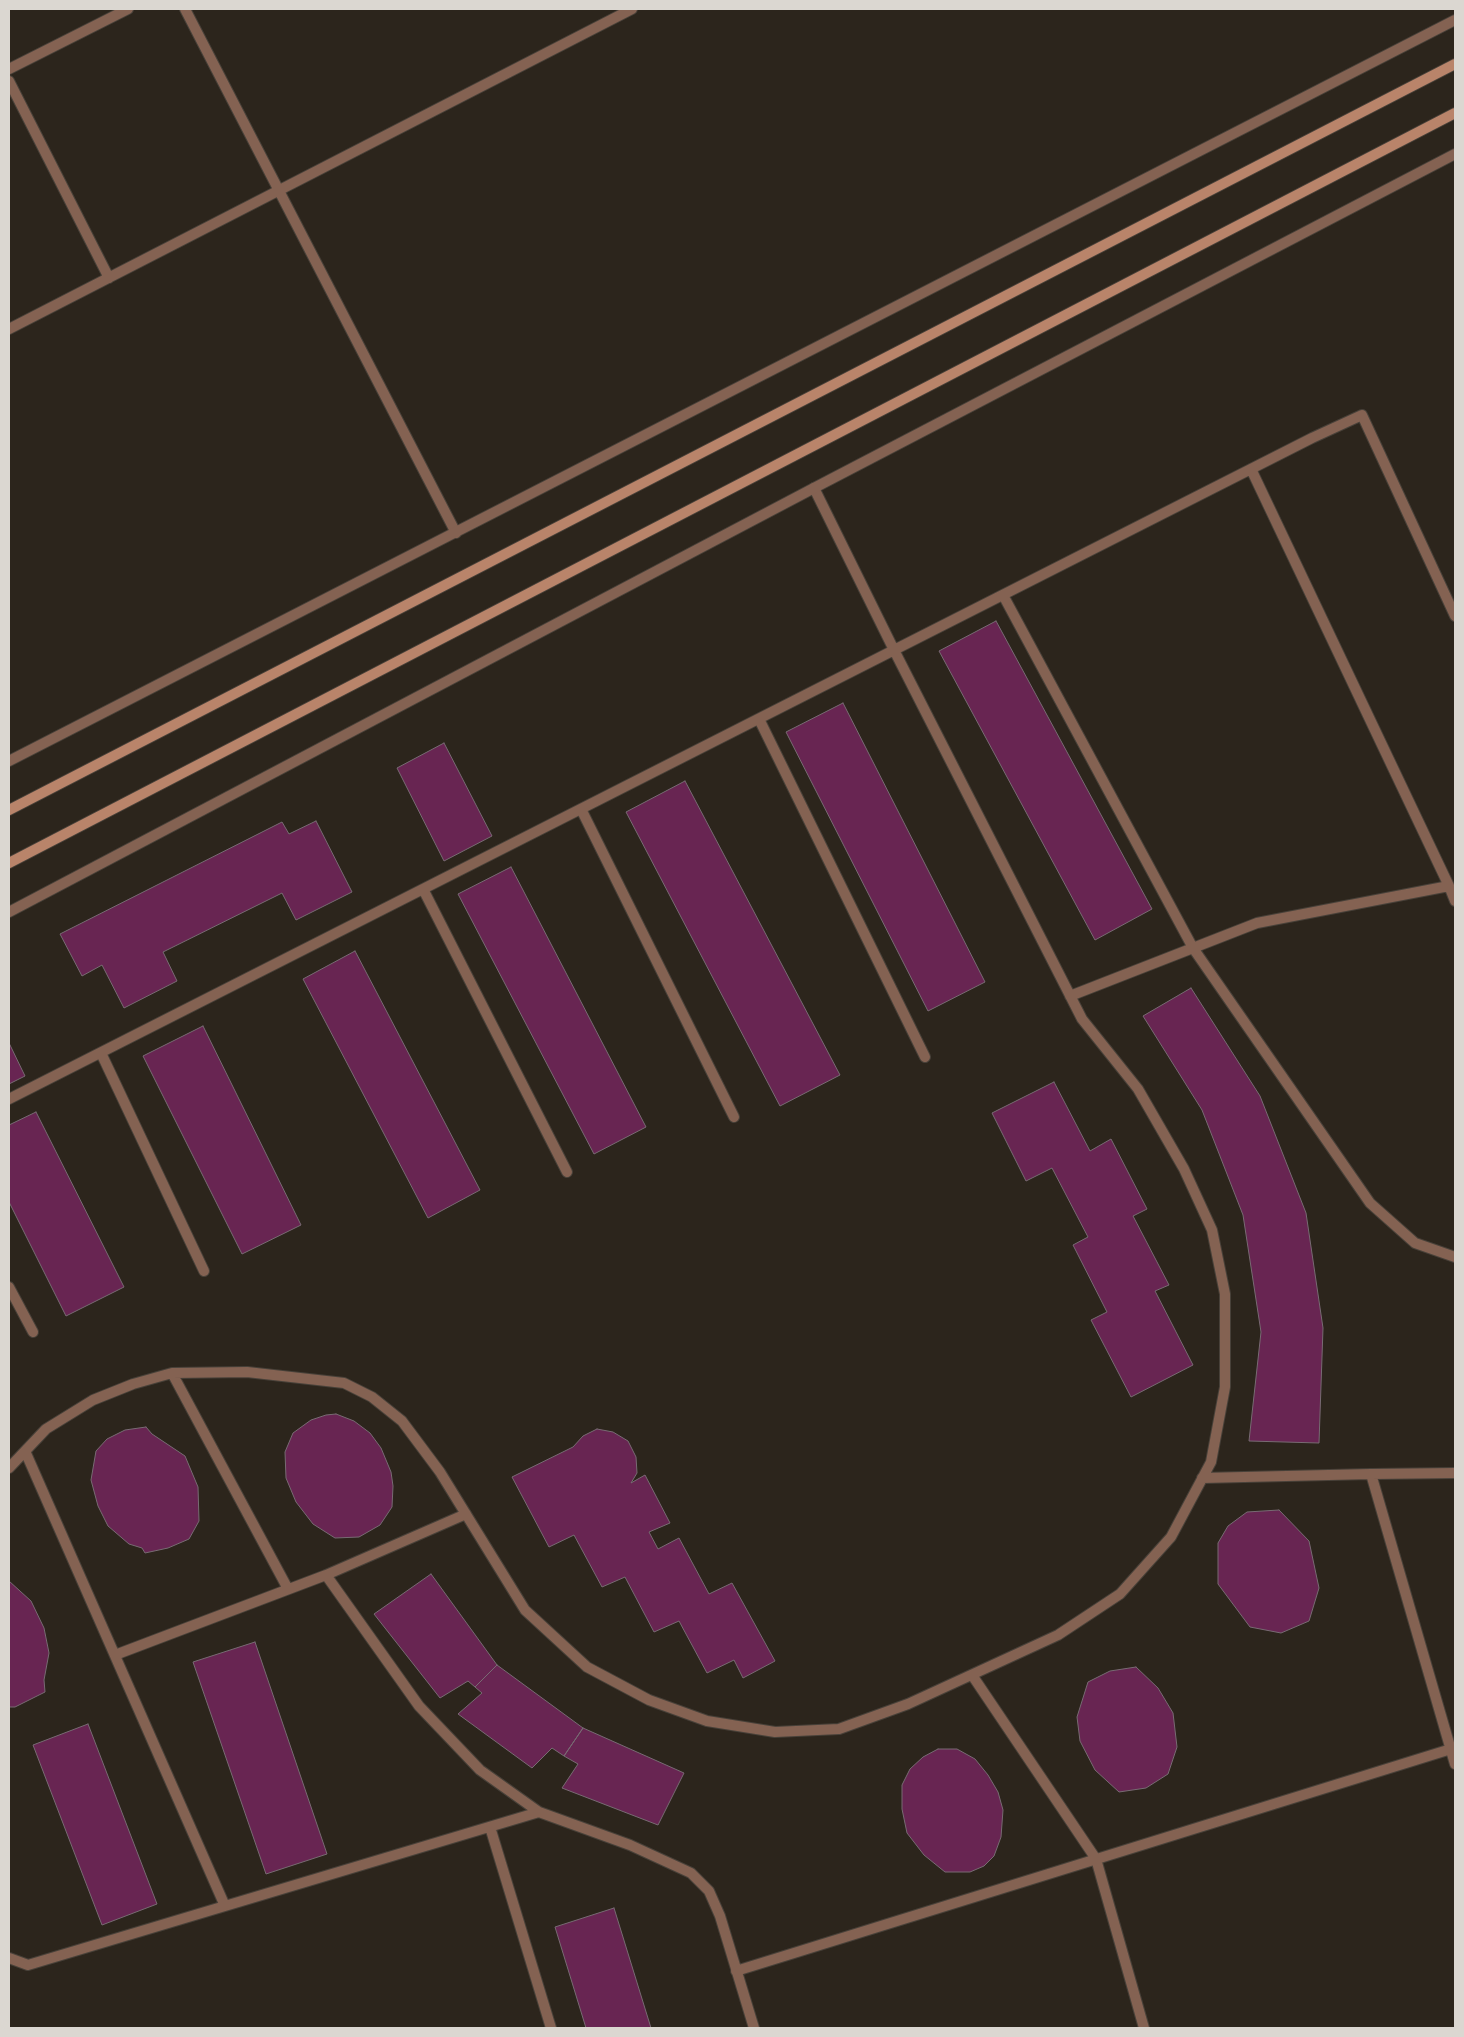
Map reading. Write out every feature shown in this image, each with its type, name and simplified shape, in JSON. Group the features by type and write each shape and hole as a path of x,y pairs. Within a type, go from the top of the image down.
{"street":[{"path":"9,69 128,9"},
{"path":"185,9 456,534"},
{"path":"9,329 632,9"},
{"path":"9,761 456,534 1455,20"},
{"path":"9,810 1455,64"},
{"path":"9,81 109,278"},
{"path":"9,864 1455,113"},
{"path":"9,912 814,488 1455,154"},
{"path":"9,1099 1251,468 1362,415 1455,616"},
{"path":"1251,468 1455,901"},
{"path":"9,1468 46,1429 93,1400 133,1384 172,1373 247,1372 344,1383 372,1397 402,1421 440,1472 525,1610 587,1667 649,1700 707,1721 775,1732 839,1729 908,1704 1058,1635 1120,1594 1171,1537 1211,1462 1225,1387 1225,1294 1212,1230 1184,1169 1138,1089 1082,1020 814,488"},
{"path":"1003,595 1193,948 1370,1203 1415,1242 1455,1257"},
{"path":"759,718 924,1057"},
{"path":"581,809 734,1117"},
{"path":"1070,996 1257,923 1449,886"},
{"path":"423,889 568,1172"},
{"path":"100,1052 204,1271"},
{"path":"9,1287 32,1332"},
{"path":"172,1373 288,1589"},
{"path":"25,1451 225,1906"},
{"path":"1202,1478 1455,1473"},
{"path":"1371,1474 1455,1764"},
{"path":"114,1655 326,1574 466,1514"},
{"path":"326,1574 419,1706 480,1770 539,1812 630,1845 690,1873 709,1891 720,1916 754,2028"},
{"path":"972,1675 1096,1859 1144,2028"},
{"path":"736,1971 1451,1749"},
{"path":"9,1958 28,1965 539,1812"},
{"path":"490,1827 551,2028"}],"building":[{"path":"996,621 1152,909 1095,940 939,651"},
{"path":"843,703 985,982 928,1011 786,732"},
{"path":"444,743 492,836 444,861 397,768"},
{"path":"685,781 840,1075 780,1106 626,812"},
{"path":"316,821 352,892 296,920 282,893 163,952 177,981 124,1008 102,965 82,976 60,934 282,822 289,834"},
{"path":"511,867 646,1127 594,1154 458,894"},
{"path":"355,951 480,1190 428,1218 303,979"},
{"path":"1191,988 1260,1096 1306,1213 1323,1328 1319,1443 1249,1441 1261,1332 1243,1215 1202,1110 1143,1016"},
{"path":"203,1026 301,1225 242,1254 143,1056"},
{"path":"9,1043 25,1076 9,1084"},
{"path":"1054,1082 1090,1151 1111,1139 1147,1209 1133,1216 1169,1285 1155,1291 1193,1365 1131,1397 1091,1320 1107,1312 1073,1245 1088,1237 1052,1168 1026,1181 992,1113"},
{"path":"36,1112 124,1287 66,1316 9,1202 9,1125"},
{"path":"336,1414 354,1421 370,1433 381,1448 391,1472 393,1486 392,1507 380,1525 359,1537 335,1538 313,1524 296,1502 286,1478 285,1452 293,1433 311,1420"},
{"path":"146,1427 152,1434 185,1456 198,1487 199,1521 189,1539 168,1548 145,1553 142,1548 129,1544 108,1526 98,1506 91,1480 96,1451 107,1439 125,1430"},
{"path":"597,1429 613,1432 628,1441 636,1457 637,1473 631,1483 645,1475 670,1523 649,1532 658,1549 679,1538 709,1594 732,1583 775,1661 743,1678 734,1660 707,1673 679,1621 654,1632 625,1577 602,1587 574,1535 549,1547 512,1477 573,1447 583,1436"},
{"path":"1279,1510 1309,1541 1319,1588 1309,1621 1281,1633 1250,1627 1218,1584 1218,1543 1228,1526 1247,1512"},
{"path":"431,1574 497,1665 475,1687 468,1681 440,1698 374,1614"},
{"path":"9,1581 31,1601 44,1628 49,1653 44,1680 45,1692 15,1707 9,1707"},
{"path":"255,1642 327,1854 266,1874 193,1662"},
{"path":"497,1665 583,1728 564,1756 552,1748 532,1768 458,1714 482,1693 475,1687"},
{"path":"1136,1667 1158,1688 1173,1713 1177,1747 1168,1774 1146,1788 1119,1792 1095,1770 1080,1741 1077,1717 1088,1682 1110,1671"},
{"path":"88,1724 157,1904 102,1925 33,1745"},
{"path":"583,1728 684,1773 658,1825 562,1788 578,1764 564,1756"},
{"path":"938,1749 957,1749 975,1759 988,1775 998,1792 1003,1810 1001,1837 994,1856 984,1866 970,1872 945,1872 924,1855 907,1833 902,1809 902,1785 910,1769 923,1757"},
{"path":"614,1908 651,2028 586,2028 555,1927"}]}
